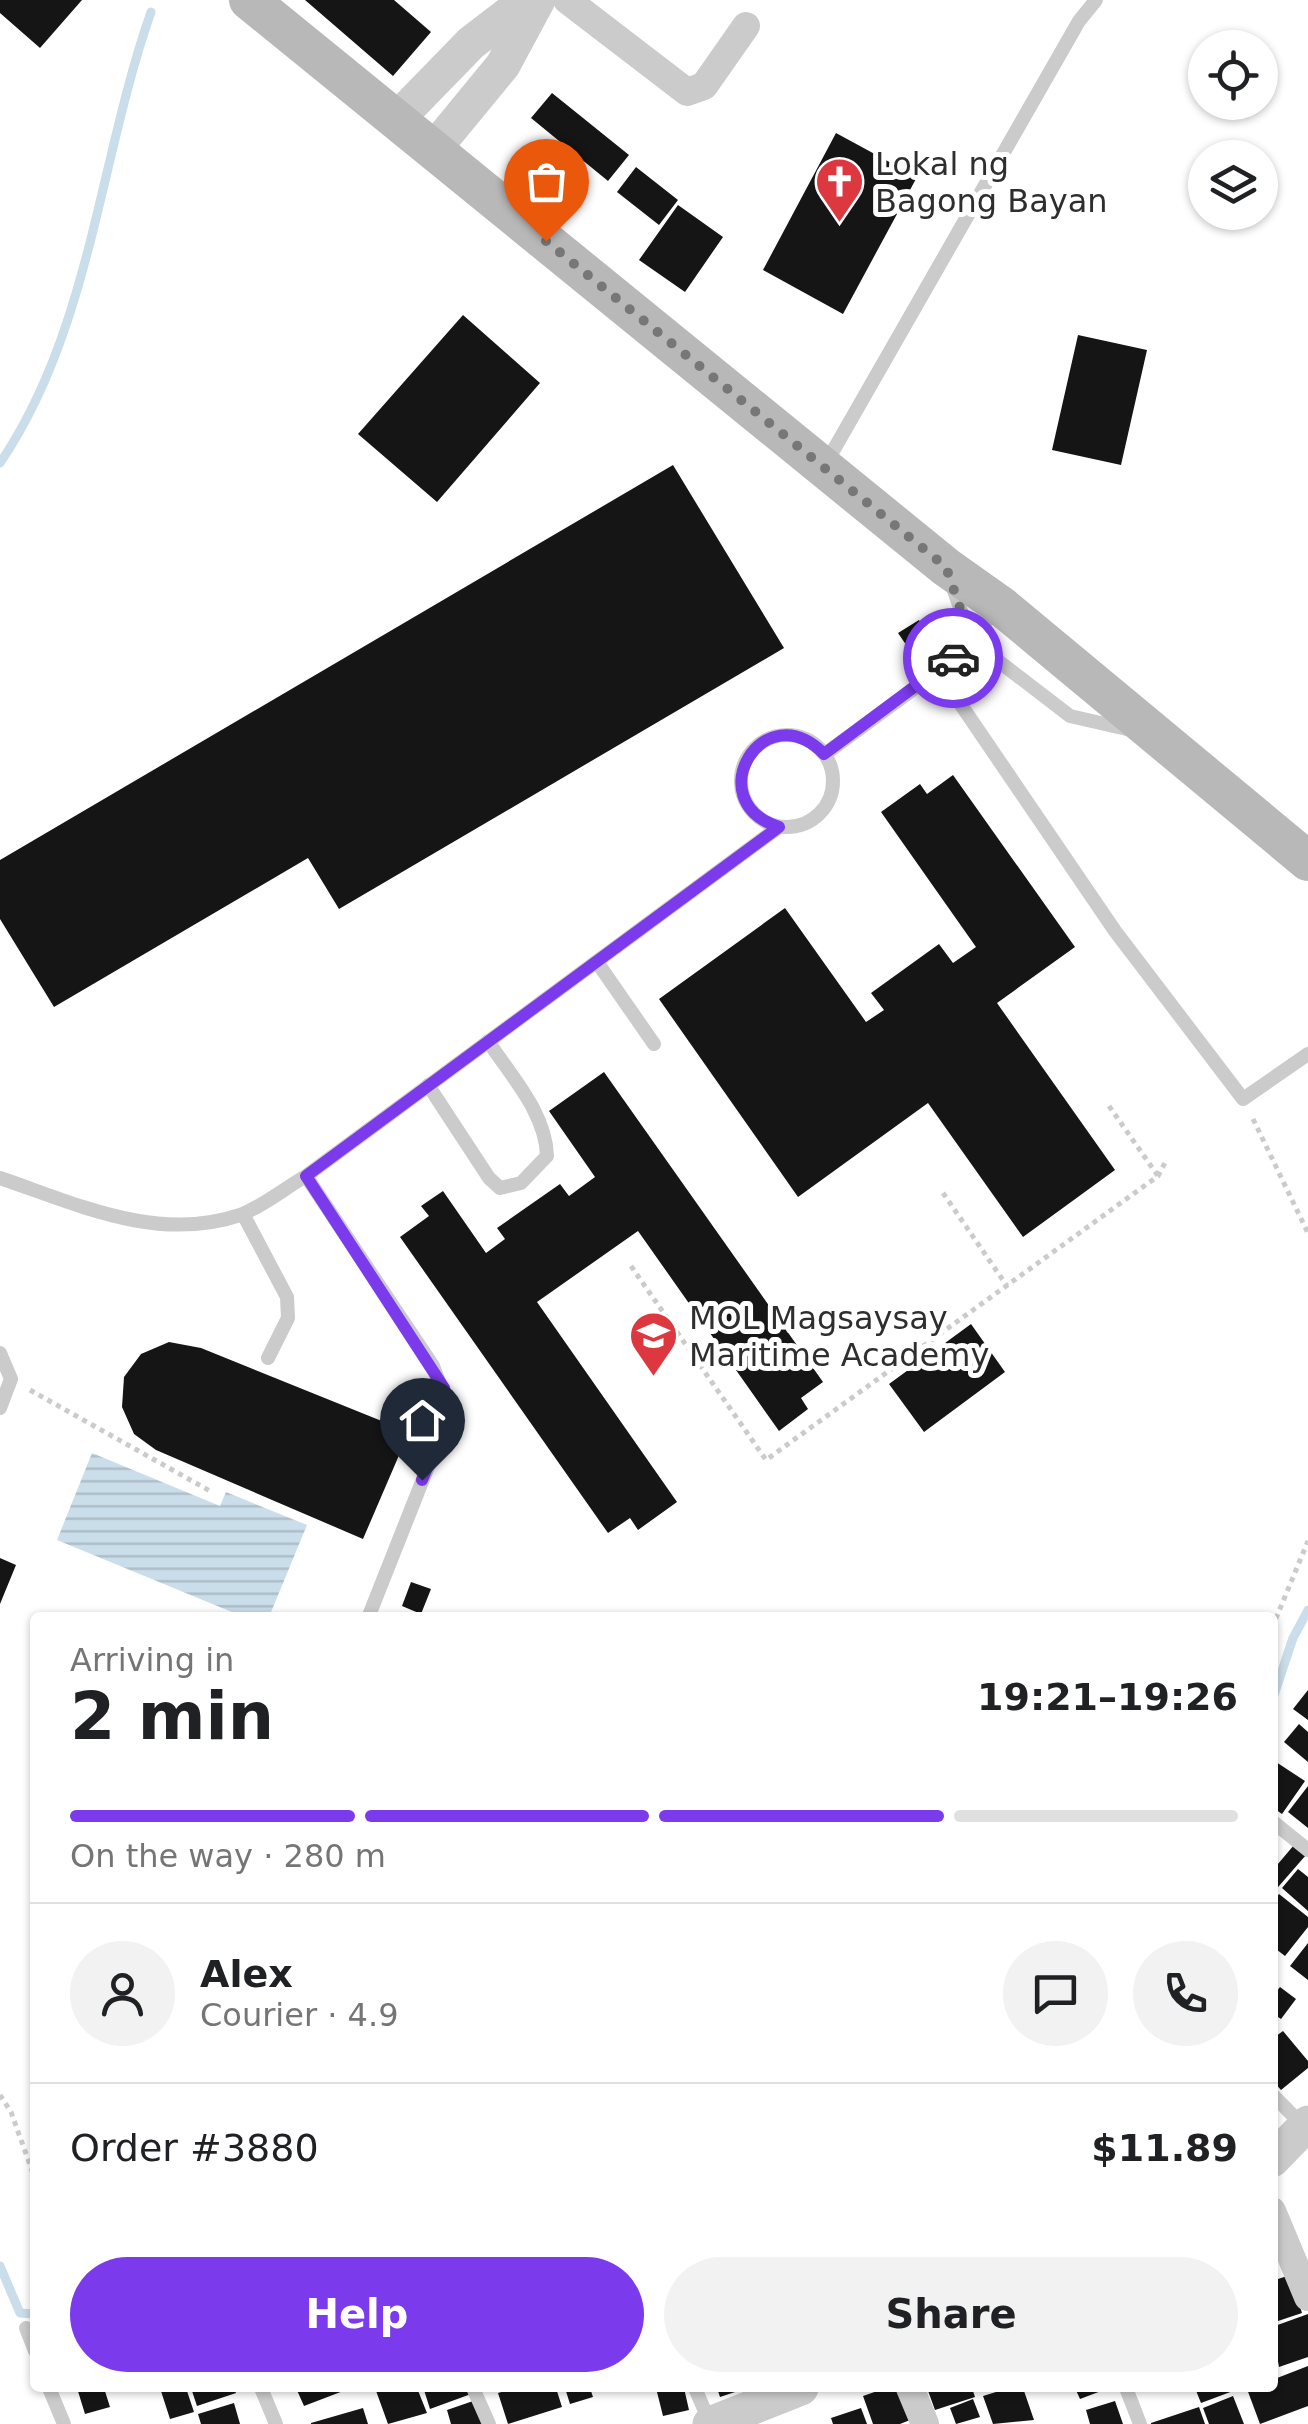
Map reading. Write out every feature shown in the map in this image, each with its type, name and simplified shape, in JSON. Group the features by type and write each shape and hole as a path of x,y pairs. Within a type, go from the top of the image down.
{"main road":[{"path":"250,0 946,567 1001,606 1308,861"}],"street":[{"path":"397,119 471,42 526,0"},
{"path":"434,150 503,65 538,0"},
{"path":"567,0 687,92 704,86 746,26"},
{"path":"1278,2154 1306,2125"},
{"path":"1278,2226 1308,2297"},
{"path":"710,2424 792,2392"},
{"path":"912,2392 925,2424"}],"lane":[{"path":"824,467 1079,22 1096,0"},
{"path":"946,567 971,640 1070,716 1157,736"},
{"path":"824,754 938,671 1001,606"},
{"path":"938,671 1115,931 1244,1099 1308,1054"},
{"path":"788,735 814,744 824,754 833,779 826,806 806,824 779,827 766,823 746,803 741,776 752,751 774,736 788,735"},
{"path":"1,1182 104,1215 157,1224 190,1226 243,1214 306,1176 779,827"},
{"path":"597,962 654,1044"},
{"path":"428,1085 489,1178 500,1188 521,1183 547,1156 547,1138 488,1042"},
{"path":"306,1176 433,1366 450,1412 370,1612"},
{"path":"243,1214 287,1297 288,1318 268,1358"},
{"path":"0,1353 11,1379 0,1408"},
{"path":"1278,1827 1308,1850"},
{"path":"1278,2099 1306,2125"},
{"path":"26,2328 30,2338"},
{"path":"52,2392 64,2424"},
{"path":"263,2392 276,2424"},
{"path":"475,2392 488,2424"},
{"path":"697,2392 710,2424"},
{"path":"1128,2392 1140,2424"}],"path":[{"path":"1244,1099 1308,1233"},
{"path":"1109,1106 1158,1176"},
{"path":"631,1266 766,1460 1158,1176 1167,1159"},
{"path":"943,1193 1007,1286"},
{"path":"11,1379 210,1491"},
{"path":"1278,1614 1308,1541"},
{"path":"0,2095 30,2167"}],"water":[{"path":"92,1453 220,1506 226,1492 307,1525 271,1612 232,1612 57,1540"}],"building":[{"path":"0,0 82,0 40,48 0,13"},
{"path":"305,0 394,0 431,32 393,76"},
{"path":"552,93 629,155 608,181 531,118"},
{"name":"Lokal ng Bagong Bayan","path":"836,133 917,177 843,314 763,270"},
{"path":"636,167 678,200 659,225 617,192"},
{"path":"678,205 723,237 685,292 639,260"},
{"path":"463,315 540,383 437,502 358,434"},
{"path":"1078,335 1147,350 1121,465 1052,450"},
{"path":"673,465 784,648 339,909 308,858 54,1007 0,919 0,860"},
{"path":"919,620 935,643 915,658 898,633"},
{"path":"953,775 1075,947 997,1003 1115,1170 1023,1237 928,1103 798,1197 659,999 785,908 866,1022 884,1010 871,993 939,944 953,963 976,947 881,812 920,784 927,794"},
{"path":"604,1072 823,1382 801,1398 808,1409 779,1431 638,1231 537,1302 677,1502 638,1530 630,1518 608,1533 400,1237 429,1216 421,1206 443,1191 486,1253 505,1239 497,1228 560,1184 569,1196 595,1177 549,1111"},
{"path":"971,1324 1005,1372 924,1432 889,1384"},
{"path":"169,1342 201,1348 409,1432 363,1539 156,1450 134,1434 122,1407 124,1377 141,1354"},
{"path":"0,1558 16,1565 0,1604"},
{"path":"411,1582 431,1589 422,1612 402,1606"},
{"path":"1308,1690 1308,1720 1293,1709"},
{"path":"1299,1724 1308,1732 1308,1762 1284,1742"},
{"path":"1278,1763 1305,1781 1282,1814 1278,1811"},
{"path":"1308,1786 1308,1828 1288,1812"},
{"path":"1294,1845 1306,1855 1278,1887 1278,1864"},
{"path":"1298,1869 1308,1877 1308,1911 1282,1888"},
{"path":"1278,1895 1308,1917 1308,1927 1285,1956 1278,1951"},
{"path":"1308,1943 1308,1980 1290,1966"},
{"path":"1280,1987 1296,1999 1281,2019 1278,2017"},
{"path":"1283,2031 1308,2061 1308,2068 1281,2090 1278,2087 1278,2035"},
{"path":"1290,2275 1302,2313 1278,2321 1278,2279"},
{"path":"1308,2314 1308,2357 1279,2367 1278,2325"},
{"path":"1308,2366 1308,2406 1260,2424 1248,2392 1278,2392 1278,2378"},
{"path":"78,2392 105,2392 110,2407 85,2414"},
{"path":"161,2392 187,2392 194,2412 170,2419"},
{"path":"192,2392 236,2393 197,2406"},
{"path":"298,2392 341,2392 304,2406"},
{"path":"376,2392 419,2392 427,2413 388,2424"},
{"path":"425,2392 470,2392 471,2394 430,2409"},
{"path":"557,2392 562,2407 508,2424 498,2393"},
{"path":"566,2392 591,2392 593,2397 570,2404"},
{"path":"657,2392 685,2392 689,2410 663,2416"},
{"path":"905,2392 915,2418 900,2424 873,2424 863,2396"},
{"path":"928,2392 973,2392 975,2397 935,2410"},
{"path":"1024,2392 1034,2420 993,2424 983,2396"},
{"path":"1077,2392 1098,2392 1080,2399"},
{"path":"1197,2392 1230,2392 1201,2403"},
{"path":"1233,2396 1244,2424 1209,2424 1203,2408"},
{"path":"973,2399 980,2417 956,2424 950,2408"},
{"path":"476,2400 484,2424 451,2424 447,2410"},
{"path":"1115,2401 1123,2424 1090,2424 1086,2410"},
{"path":"234,2403 240,2424 201,2424 198,2414"},
{"path":"1199,2407 1205,2424 1151,2424 1151,2423"},
{"path":"363,2408 368,2424 311,2424 311,2423"},
{"path":"861,2408 867,2424 833,2424 831,2418"}],"waterway":[{"path":"0,463 30,412 74,301 151,12"},
{"path":"1278,1683 1293,1638 1308,1610"},
{"path":"0,2266 20,2313 30,2314"}],"way so far":[{"path":"546,241 946,567 971,640 953,658"}],"place":[{"name":"Lokal ng Bagong Bayan","path":"840,224"},
{"name":"MOL Magsaysay Maritime Academy","path":"654,1378"}],"route":[{"path":"422,1480 450,1412 444,1388 306,1176 779,827 755,814 742,790 744,763 762,742 774,736 802,737 824,754 953,658"}]}
